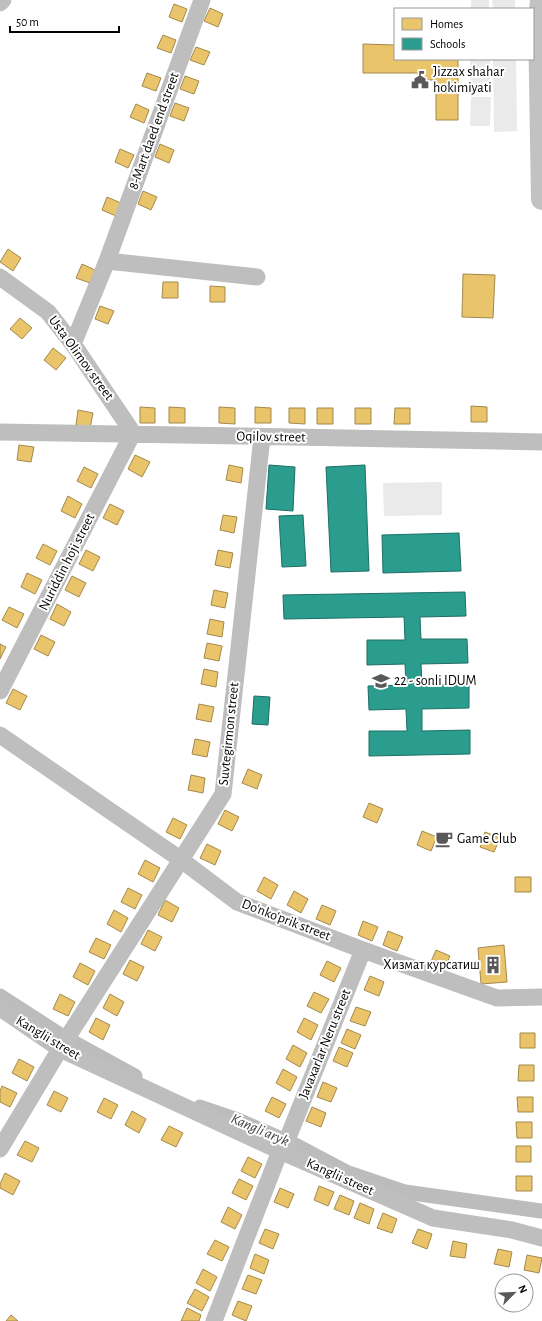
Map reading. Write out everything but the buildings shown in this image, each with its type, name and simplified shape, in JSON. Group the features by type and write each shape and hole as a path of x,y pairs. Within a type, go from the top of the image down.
{"main road":[{"path":"541,0 539,21 542,199"}],"street":[{"path":"0,3 3,0"},
{"name":"8-Mart daed end street","path":"73,344 106,261 202,0"},
{"path":"106,261 257,277"},
{"name":"Usta Olimov street","path":"0,277 48,312 73,344 133,433"},
{"name":"Oqilov street","path":"0,432 133,433 542,442"},
{"name":"Nuriddin hoji street","path":"0,691 133,433"},
{"name":"Suvtegirmon street","path":"0,1149 222,794 262,437"},
{"name":"Do'nko'prik street","path":"0,736 180,859 238,902 363,950 497,998 542,996"},
{"name":"Javaxarlar Neru street","path":"214,1321 363,950"},
{"name":"Kanglii street","path":"0,1008 65,1043 284,1145 433,1218 512,1230 542,1238"}],"shaded area":[{"path":"471,0 489,0 489,8 471,8"},
{"path":"492,0 515,0 515,8 493,8"},
{"path":"470,60 490,60 490,92 471,92"},
{"path":"493,60 516,60 517,131 494,132"},
{"path":"471,97 491,97 490,126 470,126"},
{"path":"442,482 442,515 384,516 383,483"}],"waterway":[{"name":"Kangli aryk","path":"0,996 62,1036 135,1076"},
{"name":"Kangli aryk","path":"200,1107 238,1120 295,1145 346,1172 405,1192 541,1211"}],"place":[{"name":"Jizzax shahar hokimiyati","path":"420,80"},
{"name":"22 - sonli IDUM","path":"381,681"},
{"name":"Game Club","path":"444,839"},
{"name":"Хизмат курсатиш","path":"493,965"}]}
